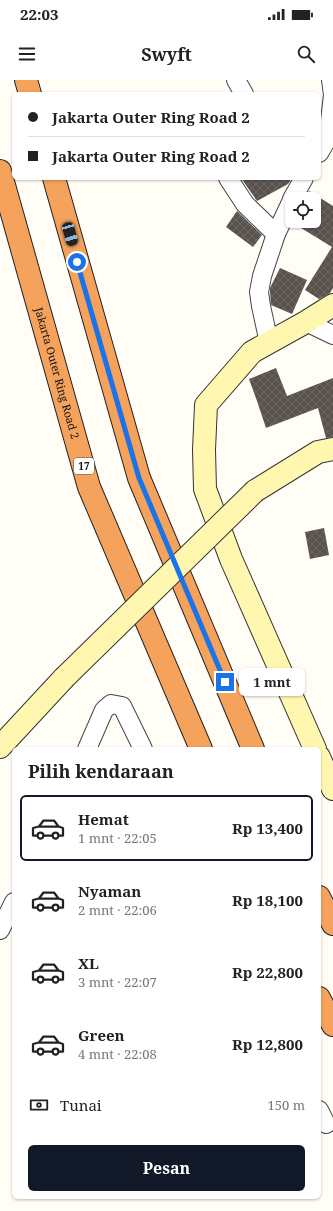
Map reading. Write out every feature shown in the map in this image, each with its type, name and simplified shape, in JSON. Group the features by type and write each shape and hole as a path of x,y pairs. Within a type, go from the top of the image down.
{"highway":[{"path":"26,80 29,92"},
{"name":"Jakarta Outer Ring Road 2","path":"0,171 90,487 200,747"},
{"path":"55,180 139,478 252,747"},
{"path":"321,901 333,924"},
{"path":"321,1002 333,1025"}],"street":[{"path":"236,80 243,92"},
{"path":"321,150 328,138 333,95 331,80"},
{"path":"229,180 245,204 276,234"},
{"path":"268,343 259,292 262,276 276,234 295,189"},
{"path":"314,747 231,558 205,488 204,450 206,406 252,352 333,305"},
{"path":"306,322 333,335"},
{"path":"0,747 64,678 255,492 318,452 333,449"},
{"path":"88,747 104,710 111,704 122,706 142,747"},
{"path":"321,762 333,789"},
{"path":"0,930 12,906"}],"building":[{"path":"242,180 291,180 288,184 257,201"},
{"path":"321,198 333,206 333,288 330,293 319,299 305,290 332,247 301,228 321,228"},
{"path":"237,211 262,235 253,247 226,227"},
{"path":"280,268 307,280 292,314 271,305 270,288"},
{"path":"276,368 287,396 333,378 333,437 326,438 318,408 266,428 249,379"},
{"path":"324,528 329,555 310,559 305,532"}],"route":[{"path":"77,262 139,478 225,682"}]}
